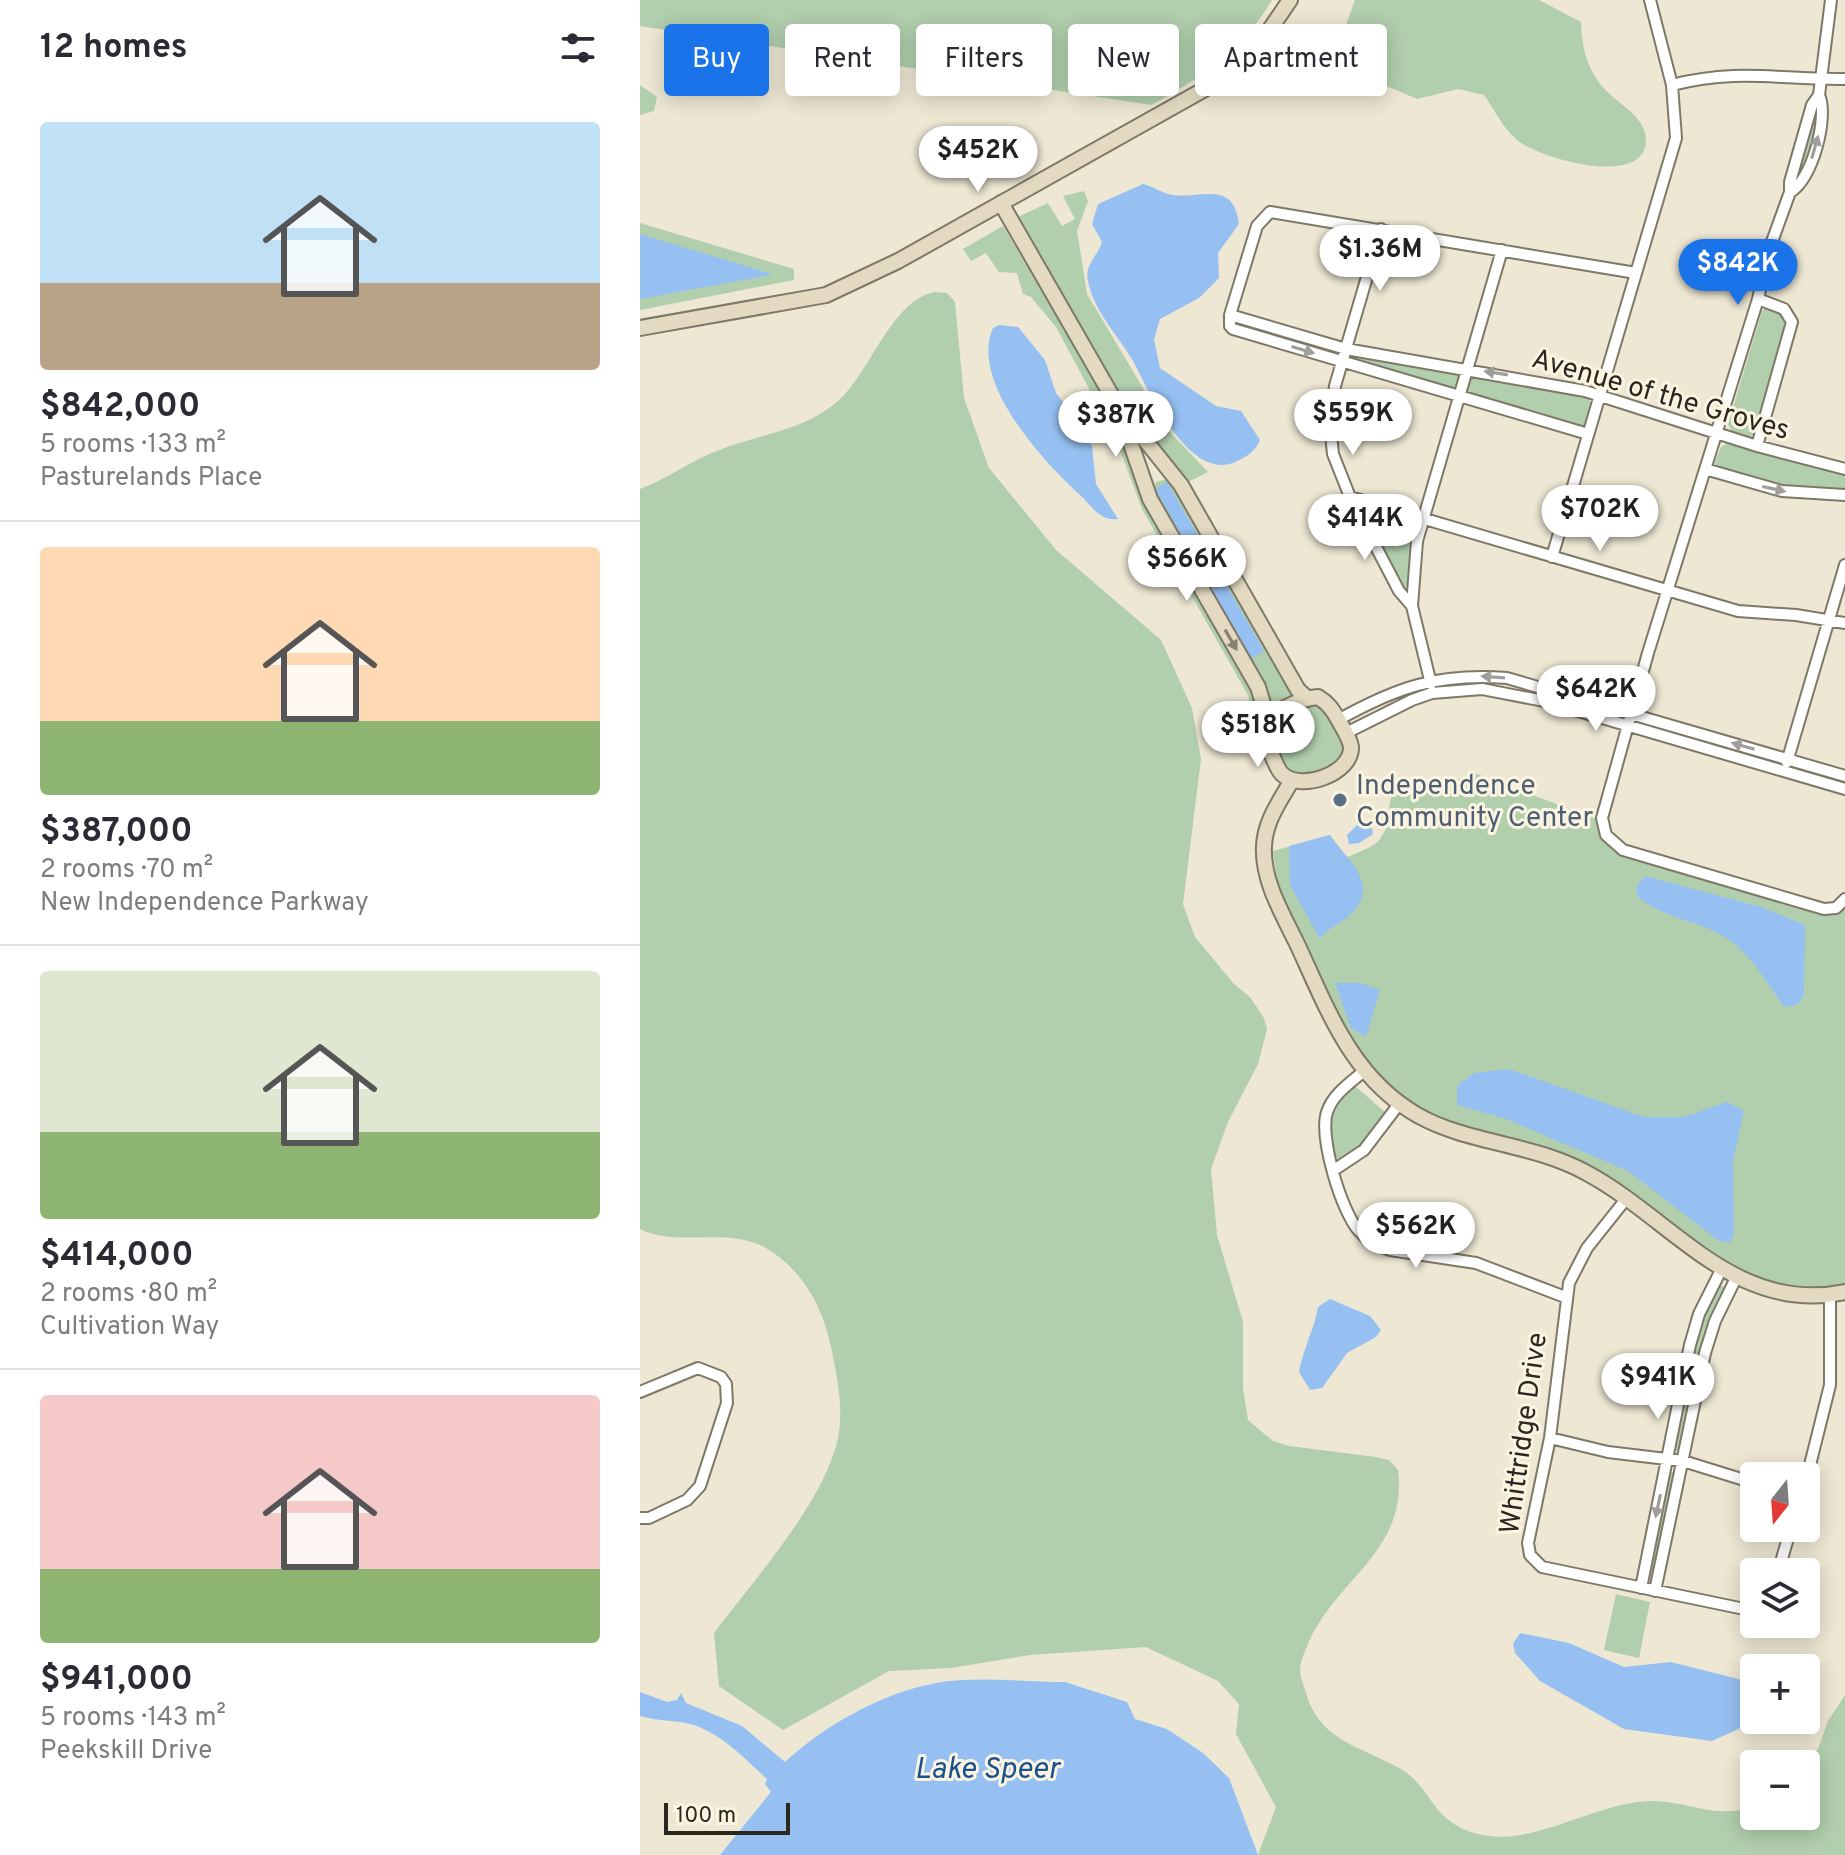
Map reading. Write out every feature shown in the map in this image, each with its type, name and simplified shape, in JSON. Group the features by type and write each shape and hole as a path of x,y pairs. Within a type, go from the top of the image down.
{"street":[{"path":"640,328 826,295 898,261 1221,80 1258,47 1290,0"},
{"path":"1552,557 1676,138 1672,85 1650,0"},
{"path":"1831,0 1819,95 1803,135 1790,192 1769,250 1758,299 1631,713 1602,818 1606,835 1616,846 1824,909 1836,908 1845,899"},
{"path":"1672,85 1728,74 1845,79"},
{"path":"1001,203 1117,405 1173,475 1297,689 1307,698"},
{"path":"1588,434 1342,361 1230,320 1257,226 1264,215 1278,211 1636,273"},
{"path":"1381,229 1342,361 1330,424 1333,454 1350,497 1399,591 1412,606"},
{"path":"1432,693 1412,606 1414,563 1502,250"},
{"path":"1757,446 1792,322 1784,309 1758,299"},
{"name":"Avenue of the Groves","path":"1230,320 1346,349 1467,369 1600,397 1757,446 1845,469"},
{"path":"1117,405 1147,489 1258,687 1268,720"},
{"path":"1705,469 1782,491 1845,495"},
{"path":"1147,489 1153,479 1173,475"},
{"path":"1350,497 1738,611 1845,623"},
{"path":"1785,771 1845,565"},
{"path":"1342,727 1375,699 1430,680 1507,678 1845,776"},
{"path":"1342,727 1432,693 1482,689 1505,692 1629,725 1845,789"},
{"path":"1318,697 1327,702 1351,746 1344,764 1327,776 1306,782 1292,780 1282,774 1263,739 1263,728 1268,720 1307,698 1318,697"},
{"path":"1292,780 1266,829 1265,862 1272,890 1336,1031 1364,1071 1399,1104 1451,1130 1542,1152 1586,1172 1736,1278 1775,1291 1838,1294 1830,1385 1811,1462"},
{"path":"1364,1071 1339,1093 1327,1111 1325,1135 1350,1219 1377,1245 1476,1263 1565,1297"},
{"path":"1334,1170 1364,1150 1399,1104"},
{"name":"Whittridge Drive","path":"1626,1199 1587,1248 1565,1297 1550,1438 1528,1543 1530,1555 1542,1567 1740,1608"},
{"path":"1641,1588 1695,1327 1721,1270"},
{"path":"1655,1591 1707,1344 1736,1278"},
{"path":"640,1392 698,1368 721,1377 728,1395 700,1486 687,1500 649,1518 640,1518"},
{"path":"1550,1438 1608,1452 1683,1461 1740,1479"}],"green space":[{"path":"640,0 1272,0 1256,24 1195,24 1195,79 1179,89 1179,24 1068,24 1068,92 1052,90 1052,24 916,24 916,69 900,66 900,24 785,24 785,48 769,46 769,24 664,24 664,30 640,26"},
{"path":"1355,0 1539,0 1581,22 1586,55 1596,78 1636,117 1645,132 1646,141 1641,155 1628,164 1610,167 1567,161 1517,140 1484,95 1458,89 1417,99 1387,86 1387,24 1346,24"},
{"path":"640,85 657,97 654,111 640,115"},
{"path":"1093,96 1166,96 1151,105"},
{"path":"1819,106 1814,144 1796,181 1815,115"},
{"path":"1084,191 1088,201 1077,231 1087,294 1168,430 1208,472 1186,483 1122,405 1018,217 1048,203 1062,226 1075,219 1063,196"},
{"path":"640,223 794,269 794,280 640,310"},
{"path":"1003,226 1111,408 1262,709 1251,708 1248,695 1142,509 1116,439 1056,327 1031,297 1023,294 1017,273 999,272 986,253 971,261 963,249"},
{"path":"935,292 947,293 955,302 964,398 989,468 1056,550 1161,640 1192,708 1201,759 1183,904 1195,937 1234,984 1250,997 1264,1018 1267,1029 1258,1064 1228,1122 1211,1169 1217,1235 1243,1322 1243,1389 1248,1420 1273,1441 1389,1460 1398,1470 1398,1498 1382,1543 1322,1619 1302,1659 1301,1676 1313,1709 1332,1733 1412,1777 1453,1823 1483,1835 1503,1837 1524,1834 1610,1808 1653,1801 1714,1811 1740,1810 1740,1830 1820,1830 1820,1750 1817,1750 1828,1721 1845,1695 1845,1855 1258,1855 1276,1807 1236,1734 1239,1704 1218,1681 1146,1647 1030,1655 951,1668 889,1671 783,1730 719,1686 714,1633 786,1540 819,1488 838,1438 840,1404 823,1318 809,1290 779,1257 766,1248 735,1238 670,1237 640,1229 640,489 707,455 800,424 831,407 854,383 896,320 920,297"},
{"path":"1767,307 1780,310 1788,319 1755,434 1749,438 1733,434 1728,424 1762,311"},
{"path":"1350,354 1458,372 1461,378 1454,390 1350,360"},
{"path":"1473,375 1587,396 1593,406 1587,423 1579,428 1472,397 1467,390"},
{"path":"1729,442 1845,472 1845,493 1785,489 1717,470 1715,462 1721,447"},
{"path":"1171,478 1297,698 1275,711 1152,494 1156,482"},
{"path":"1377,511 1411,520 1416,526 1408,589 1403,588 1369,522 1370,515"},
{"path":"1318,704 1336,725 1344,752 1328,767 1303,778 1288,772 1269,736 1289,714"},
{"path":"1477,774 1599,820 1609,846 1637,860 1819,913 1831,915 1845,909 1845,1288 1785,1288 1745,1277 1627,1194 1452,1125 1399,1098 1359,1056 1322,988 1277,882 1273,851 1330,835 1347,857 1372,846 1381,837 1392,811 1389,809 1391,797"},
{"path":"1354,1085 1386,1113 1360,1148 1339,1160 1333,1155 1331,1144 1332,1117 1340,1101"},
{"path":"1720,1285 1726,1288 1679,1454 1676,1450 1695,1337 1701,1314"},
{"path":"1675,1470 1652,1580 1649,1575 1671,1473"},
{"path":"1616,1594 1650,1602 1639,1658 1604,1650"}],"water":[{"path":"1143,184 1173,195 1223,196 1236,210 1239,224 1218,253 1219,278 1199,298 1160,319 1154,340 1160,368 1216,406 1241,411 1260,440 1249,454 1233,463 1216,465 1201,458 1172,430 1091,292 1088,270 1102,242 1092,224 1098,204"},
{"path":"640,234 769,273 771,275 640,299"},
{"path":"999,325 1018,327 1045,360 1056,393 1083,429 1092,447 1096,484 1118,519 1106,518 1092,508 1047,462 1014,418 991,372 988,349 993,328"},
{"path":"1167,482 1264,651 1251,659 1155,489"},
{"path":"1359,823 1361,826 1371,824 1373,834 1359,843 1349,844 1347,835"},
{"path":"1330,835 1357,871 1363,892 1360,903 1351,914 1320,939 1290,885 1289,846"},
{"path":"1645,876 1761,907 1805,925 1804,995 1797,1005 1784,1007 1752,961 1728,939 1659,910 1638,897 1636,887"},
{"path":"1335,983 1360,983 1380,990 1366,1037 1351,1028"},
{"path":"1509,1069 1644,1117 1684,1117 1727,1102 1744,1111 1733,1161 1734,1233 1730,1243 1719,1241 1628,1171 1506,1119 1457,1105 1457,1086 1474,1073"},
{"path":"1330,1299 1370,1316 1381,1330 1376,1337 1347,1353 1322,1388 1310,1390 1299,1372 1318,1307"},
{"path":"1520,1633 1569,1643 1624,1667 1671,1662 1740,1679 1740,1728 1712,1741 1624,1729 1540,1681 1515,1653 1513,1644"},
{"name":"Lake Speer","path":"968,1680 1065,1682 1127,1702 1135,1719 1167,1729 1203,1753 1229,1778 1258,1855 720,1855 771,1792 765,1784 767,1779 731,1747 701,1728 640,1716 640,1692 667,1702 677,1700 681,1693 686,1703 742,1726 785,1762 818,1735 855,1712 916,1688"}],"place":[{"name":"Independence Community Center","path":"1340,800"}]}
